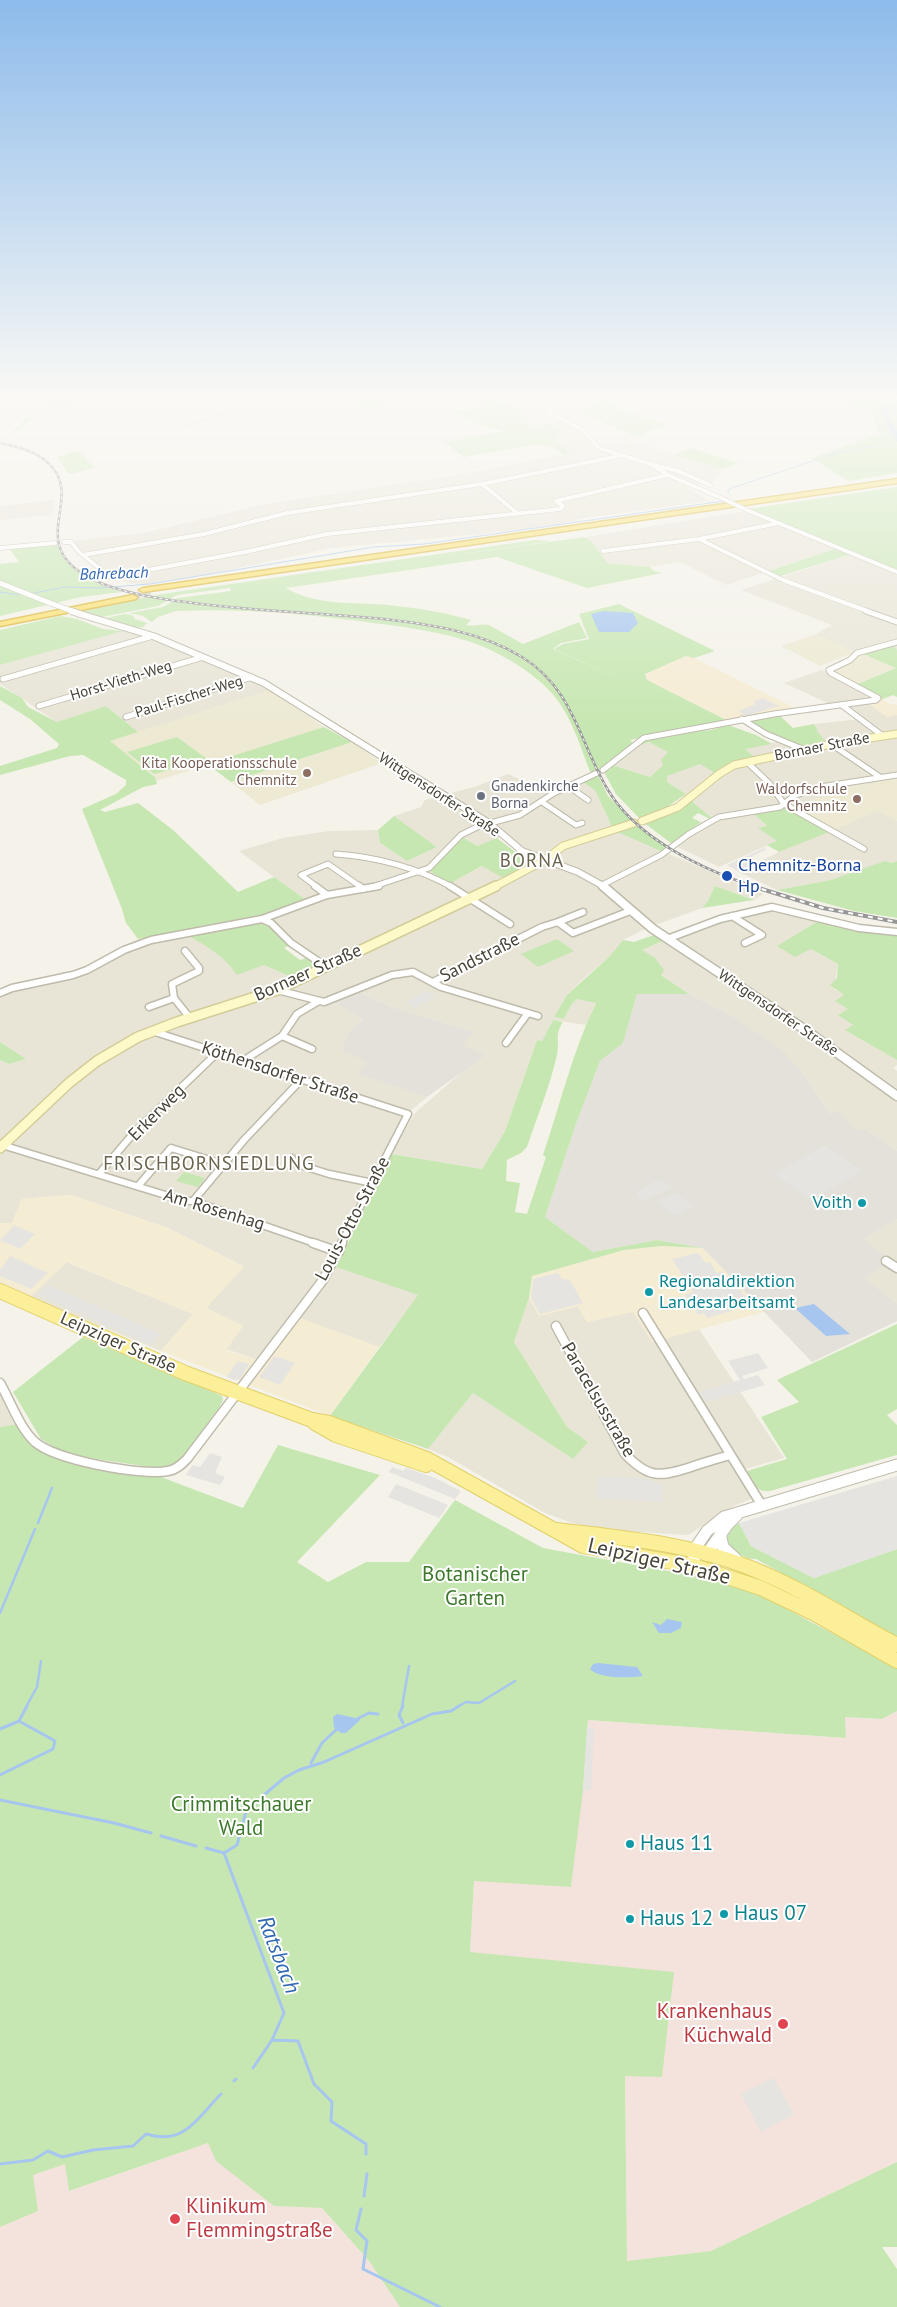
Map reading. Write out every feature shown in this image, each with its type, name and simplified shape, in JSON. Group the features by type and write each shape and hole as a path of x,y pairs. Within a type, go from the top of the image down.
{"highway":[{"path":"143,590 276,569 721,507"},
{"path":"154,593 732,507"},
{"path":"0,620 123,594"},
{"path":"0,624 133,596"}],"main road":[{"name":"Bornaer Straße","path":"1,1147 76,1078 103,1058 152,1031 277,990 470,899 546,860 569,843 667,813 678,807 719,774 734,765 831,744 897,734"},
{"name":"Leipziger Straße","path":"0,1292 185,1373 312,1420 325,1430 342,1433 440,1467 583,1546 694,1566 745,1582 789,1601 897,1661"},
{"name":"Leipziger Straße","path":"556,1530 656,1543 701,1552 742,1564 796,1589 897,1645"}],"street":[{"path":"83,556 204,534 294,512 330,507"},
{"path":"509,507 517,513"},
{"path":"64,542 70,542 75,550 104,570 110,577 245,552 317,535 560,509 562,507"},
{"path":"740,507 897,572"},
{"path":"603,551 699,539 779,523"},
{"path":"699,539 783,580 897,622"},
{"path":"0,548 55,543"},
{"name":"Wittgensdorfer Straße","path":"0,583 80,614 153,636 252,677 489,824 514,846 578,872 602,885 630,911 667,938 804,1029 897,1096"},
{"path":"3,679 153,636"},
{"path":"603,770 644,738 717,726 742,719 843,706 878,698 870,692 831,673 829,670 850,660 856,653 897,642"},
{"name":"Horst-Vieth-Weg","path":"39,706 202,657"},
{"name":"Paul-Fischer-Weg","path":"126,717 252,677"},
{"path":"843,706 883,736"},
{"path":"742,719 766,734 805,750"},
{"path":"831,744 880,778"},
{"name":"Bornaer Straße","path":"747,762 766,780 784,804"},
{"path":"0,994 12,988 73,975 87,970 124,950 151,940 262,919 327,895 379,886 421,872 429,868 460,836 489,824 513,818 568,786 597,773"},
{"path":"602,885 661,855 689,834 713,820 784,804 794,796 814,788 897,775"},
{"path":"568,786 588,800"},
{"path":"542,802 576,825 582,823"},
{"path":"784,804 864,849"},
{"path":"336,854 371,857 421,872 487,908 510,924"},
{"path":"327,895 301,875 328,864 363,888"},
{"path":"667,938 732,916 772,907 859,928 897,932"},
{"path":"558,922 573,933 630,911"},
{"name":"Sandstraße","path":"277,990 324,1002 392,975 406,972 419,973 433,982 527,934 582,912"},
{"path":"732,916 762,935 745,943"},
{"path":"262,919 271,923 291,943 325,966"},
{"path":"185,951 199,968 199,971 172,984 174,998 190,1018"},
{"path":"433,982 441,987 538,1016"},
{"path":"149,1007 174,998"},
{"name":"Sandstraße","path":"241,1062 282,1036 297,1014 319,1001"},
{"path":"506,1043 528,1013"},
{"name":"Köthensdorfer Straße","path":"152,1031 241,1062 408,1114"},
{"path":"282,1036 312,1049"},
{"name":"Erkerweg","path":"99,1174 132,1135 217,1053"},
{"path":"193,1201 223,1164 301,1080"},
{"name":"Louis-Otto-Straße","path":"237,1392 323,1280 408,1114"},
{"name":"Am Rosenhag","path":"1,1147 99,1174 185,1201 193,1201 339,1252"},
{"path":"138,1186 171,1148 223,1164"},
{"path":"292,1158 294,1164 324,1173 373,1182"},
{"path":"886,1261 897,1268"},
{"path":"644,1313 761,1504"},
{"name":"Paracelsusstraße","path":"556,1326 625,1454 641,1470 655,1475 664,1475 730,1455"},
{"path":"0,1383 12,1402 28,1436 38,1445 76,1460 166,1471 183,1464 237,1392"},
{"path":"694,1566 715,1523 724,1516 897,1465"},
{"path":"701,1552 728,1522 744,1511"},
{"path":"720,1533 723,1547 742,1564"}],"shaded area":[{"path":"0,507 54,507 52,515 0,520"},
{"path":"253,507 667,507 577,519 578,521 520,530 332,548 210,574 148,584 130,583 111,578 104,569 84,556 72,541 144,533"},
{"path":"746,511 838,548 726,585 680,562 650,567 607,563 593,543 585,537"},
{"path":"852,554 897,572 897,650 892,643 855,652 816,634 832,625 741,590"},
{"path":"127,629 249,678 270,690 138,732 106,706 57,722 0,684 0,665"},
{"path":"816,634 855,652 820,666 781,646"},
{"path":"863,654 897,667 855,685 834,673 834,669"},
{"path":"687,656 797,709 728,721 647,680 645,674"},
{"path":"822,670 883,699 869,703 887,717 897,715 897,776 871,785 859,784 848,787 848,790 787,807 754,813 767,827 759,828 777,841 719,867 672,844 701,822 712,818 696,805 691,797 667,782 666,776 700,764 727,765 756,758 745,749 781,741 826,742 815,730 818,729 814,724 861,719 844,704 832,705 784,683"},
{"path":"270,690 324,727 156,781 155,776 109,741"},
{"path":"763,698 779,706 746,716 738,711 756,704 753,702"},
{"path":"883,699 890,704 897,705 897,715 887,717 868,703"},
{"name":"Kita Kooperationsschule Chemnitz","path":"352,742 382,763 260,805 231,782"},
{"path":"649,742 669,752 663,765 650,777 612,765 634,748"},
{"path":"508,774 547,792 584,783 595,790 613,829 568,843 545,859 532,854 504,836 477,846 449,884 483,866 505,879 323,966 262,919 305,900 239,851 283,838 329,831 378,830 380,843 407,861 437,847 394,816 421,807 425,800 477,786"},
{"name":"Waldorfschule Chemnitz","path":"897,776 897,821 878,811 829,832 787,807 848,790 847,787 859,784 871,785 875,780"},
{"path":"878,811 897,821 897,861 831,880 777,890 741,873 763,864 759,862 779,852"},
{"path":"613,830 763,894 754,900 715,886 708,901 702,908 647,928 623,940 609,957 582,980 567,995 554,1017 564,1019 571,1005 577,999 596,1002 586,1025 553,1020 542,1041 537,1040 505,1131 482,1169 391,1154 415,1113 470,1065 486,1055 461,1045 474,1032 392,1007 357,992 335,1002 363,1019 348,1033 341,1049 369,1062 360,1074 427,1097 408,1113 401,1123 331,1265 419,1295 379,1347 294,1316 261,1361 226,1349 243,1326 206,1308 243,1266 168,1228 71,1195 22,1199 12,1223 0,1223 0,1150 71,1083 139,1037 163,1027 141,1034 98,1060 67,1083 0,1146 0,1060 9,1064 25,1059 0,1042 0,991 9,986 73,973 138,939 146,944 172,936 186,935 215,950 237,974 264,965 293,978 290,982 276,990 230,1006 279,990 511,881 547,860 563,847"},
{"path":"764,848 767,849 749,858 763,864 741,873 727,865"},
{"path":"772,908 820,920 778,946 811,949 838,964 834,989 845,995 854,1025 846,1030 897,1060 897,1065 893,1068 897,1071 897,1151 868,1130 854,1130 839,1111 829,1113 800,1070 730,1015 689,994 660,974 642,950 708,924"},
{"path":"426,991 436,997 415,1008 406,1002"},
{"path":"357,992 392,1007 474,1032 462,1045 486,1055 427,1097 359,1074 368,1062 341,1050 348,1033 363,1019 334,1002"},
{"path":"637,994 689,994 730,1015 781,1049 800,1070 829,1113 839,1111 854,1129 868,1130 897,1151 897,1219 863,1239 891,1261 864,1278 897,1304 897,1321 812,1362 703,1248 657,1240 593,1252 545,1217 577,1121 600,1061 623,1043"},
{"path":"825,1145 862,1171 811,1200 774,1174"},
{"path":"660,1179 672,1188 642,1201 637,1197 637,1191"},
{"path":"675,1193 693,1206 674,1216 657,1202"},
{"path":"71,1195 168,1228 244,1267 206,1308 243,1326 226,1350 260,1361 294,1316 379,1347 330,1416 161,1351 193,1314 67,1262 30,1297 0,1284 0,1223 12,1223 22,1199"},
{"path":"897,1219 897,1304 863,1278 863,1239"},
{"path":"14,1225 35,1234 20,1249 0,1240"},
{"path":"662,1246 703,1248 764,1312 652,1342 633,1312 587,1322 578,1306 539,1316 529,1298 532,1276 624,1250"},
{"path":"698,1253 706,1263 710,1262 717,1273 722,1272 730,1284 735,1283 751,1305 707,1318 704,1313 699,1315 685,1295 693,1292 672,1259"},
{"path":"10,1256 48,1273 31,1289 0,1276 0,1270"},
{"path":"66,1262 193,1314 161,1351 30,1297"},
{"path":"558,1273 562,1279 570,1280 583,1303 540,1314 531,1298 533,1279"},
{"path":"48,1285 161,1334 151,1345 38,1295"},
{"path":"529,1298 539,1316 578,1306 587,1322 633,1311 652,1342 699,1329 784,1458 738,1471 751,1499 734,1506 688,1535 608,1530 572,1523 545,1513 448,1457 428,1449 473,1393 573,1459 587,1442 567,1427 514,1342"},
{"path":"758,1353 768,1368 742,1376 744,1379 758,1375 765,1385 706,1402 699,1392 740,1380 728,1361"},
{"path":"275,1356 295,1363 280,1385 259,1377"},
{"path":"238,1361 249,1364 240,1379 234,1380 227,1377"},
{"path":"0,1386 19,1424 0,1427"},
{"path":"210,1453 222,1457 215,1473 225,1477 220,1485 186,1475 193,1465 200,1467"},
{"path":"392,1467 403,1471 406,1468 433,1477 461,1491 455,1499 389,1472"},
{"path":"897,1476 897,1549 814,1578 751,1546 739,1523"},
{"path":"598,1477 643,1478 662,1485 662,1502 597,1498"},
{"path":"396,1484 448,1505 439,1518 388,1497"},
{"name":"Krankenhaus Küchwald","path":"897,1711 897,2162 711,2251 627,2261 625,2076 470,1952 474,1881 583,1790 588,1720 846,1738 845,1717 882,1719"},
{"path":"587,1727 594,1728 591,1791 583,1790"},
{"path":"773,2078 794,2114 761,2132 741,2094"},
{"name":"Klinikum Flemmingstraße","path":"208,2143 274,2206 322,2208 369,2261 400,2307 0,2307 0,2227 38,2211 32,2175 65,2164 70,2191"}],"green space":[{"path":"764,507 897,507 897,570 748,509"},
{"path":"585,537 593,543 607,563 650,567 654,571 662,573 587,588 497,557 286,588 297,594 322,600 388,605 451,615 471,620 466,625 489,625 523,644 579,622 587,638 561,643 553,649 637,686 554,649 563,644 589,639 579,614 619,604 715,651 694,658 686,656 645,674 647,680 728,721 630,740 633,743 607,765 596,771 608,796 634,822 613,829 595,790 584,783 570,787 592,776 569,719 556,698 523,668 474,643 411,628 300,614 226,610 176,611 158,617 152,622 143,616 129,613 163,607 178,598 231,591 230,588 177,595 158,606 97,618 83,613 87,610 162,594 535,540 552,541 425,559"},
{"path":"57,544 68,562 75,569 102,585 122,592 81,597 0,616 0,564 19,562 10,549"},
{"path":"838,548 852,554 774,578 763,573"},
{"path":"124,614 132,615 135,619 147,623 143,627 133,628 102,619"},
{"path":"60,616 77,619 103,629 123,631 0,665 0,630"},
{"path":"893,644 897,650 897,697 893,695 883,699 855,685 896,668 863,654"},
{"path":"0,686 22,698 28,707 57,722 106,706 138,732 110,741 155,777 157,784 143,787 100,810 105,812 138,803 173,830 238,892 274,877 306,900 259,922 269,925 290,945 284,948 300,960 309,957 321,965 293,978 264,965 237,975 214,952 186,935 200,929 138,939 126,923 82,809 116,794 126,785 126,780 83,755 70,756 0,775 0,766 57,748 59,744 30,719 0,700"},
{"path":"778,714 793,728 814,724 818,730 816,730 826,742 806,748 774,736 748,721"},
{"path":"728,725 756,735 772,744 745,749 757,759 727,765 715,773 700,764 667,776 667,782 686,794 664,809 654,813 654,816 641,820 616,794 604,772 611,769 612,765 650,777 663,765 661,760 668,752 649,742 642,745 640,743 666,735 711,730"},
{"path":"324,727 352,742 231,782 207,764"},
{"path":"177,737 207,759 154,774 127,752"},
{"path":"690,798 712,818 710,819 698,813 692,818 701,822 672,844 643,822"},
{"path":"787,807 829,832 779,852 767,845 777,841 758,828 767,826 753,813"},
{"path":"394,816 437,847 407,861 380,843 378,830"},
{"path":"636,824 670,847 663,852 613,830"},
{"path":"462,837 477,846 497,838 531,864 505,879 482,866 449,884 430,871"},
{"path":"885,861 891,863 897,861 897,918 854,911 777,890 831,880"},
{"path":"715,886 754,900 702,908 708,901"},
{"path":"820,920 897,934 897,1060 845,1030 853,1025 838,1015 848,1009 835,1001 844,995 830,985 837,978 838,964 811,949 795,957 777,946"},
{"path":"654,935 663,941 642,950 655,958 664,970 661,975 689,994 637,994 623,1043 600,1061 577,1121 545,1217 593,1252 657,1240 703,1248 662,1246 624,1250 532,1276 529,1298 514,1342 567,1427 588,1442 573,1459 473,1393 428,1449 330,1416 418,1295 336,1267 391,1154 482,1169 505,1131 537,1040 542,1041 553,1020 563,1022 559,1031 558,1050 554,1067 527,1147 521,1153 507,1160 506,1181 520,1183 515,1212 527,1214 546,1157 543,1155 567,1078 580,1040 596,1003 577,999 571,1005 564,1019 554,1017 567,995 609,957 623,940 634,942"},
{"path":"557,939 574,951 538,967 521,954"},
{"path":"0,1042 26,1059 9,1064 0,1060"},
{"path":"184,1172 205,1178 198,1187 176,1181"},
{"path":"897,1324 897,1409 887,1415 897,1425 897,1455 770,1491 758,1488 747,1471 787,1459 761,1417 799,1402 777,1380"},
{"path":"83,1337 222,1396 223,1400 219,1408 181,1459 169,1466 156,1468 77,1456 60,1450 41,1439 13,1392"},
{"name":"Crimmitschauer Wald","path":"19,1424 35,1446 87,1467 161,1477 243,1508 278,1445 380,1475 297,1562 328,1582 366,1562 409,1562 455,1500 543,1548 701,1577 725,1576 897,1668 897,1711 882,1719 845,1717 846,1738 588,1720 583,1790 571,1887 474,1881 470,1952 674,1972 662,2077 625,2076 627,2261 711,2251 897,2162 897,2247 882,2247 897,2269 897,2307 400,2307 369,2261 322,2208 274,2206 216,2161 208,2143 69,2191 65,2164 33,2175 38,2211 0,2227 0,1427"},
{"path":"739,1523 751,1546 814,1578 897,1549 897,1637 756,1559 747,1558 739,1554 727,1540 728,1531"}],"water":[{"path":"603,611 633,613 638,623 629,632 599,632 591,614"},
{"path":"814,1304 850,1334 826,1336 795,1308"},
{"path":"667,1619 682,1622 681,1628 671,1633 659,1633 652,1622 661,1625"},
{"path":"593,1664 637,1667 643,1676 600,1675 590,1669"},
{"path":"337,1714 360,1720 346,1733 341,1733 334,1728 333,1717"}],"waterway":[{"name":"Bahrebach","path":"34,593 66,587 99,588 150,584 374,547 424,544 685,507"},
{"name":"Bahrebach","path":"0,592 19,595"},
{"path":"38,1523 52,1488"},
{"path":"0,1613 35,1529"},
{"path":"26,1707 37,1687 41,1661"},
{"path":"402,1707 409,1666"},
{"path":"457,1707 466,1702 479,1703 515,1681"},
{"path":"19,1721 27,1706"},
{"path":"403,1706 399,1715 403,1723"},
{"path":"264,1795 284,1778 299,1770 324,1762 432,1714 451,1711 459,1706"},
{"path":"357,1719 369,1713 378,1714"},
{"path":"0,1729 19,1721"},
{"path":"0,1775 53,1749 55,1741 19,1721"},
{"path":"311,1763 322,1743 337,1729"},
{"name":"Ratsbach","path":"0,1800 114,1823 151,1833"},
{"path":"224,1853 237,1845 246,1812 257,1802"},
{"name":"Ratsbach","path":"161,1836 196,1846"},
{"name":"Ratsbach","path":"206,1848 224,1853"},
{"name":"Ratsbach","path":"224,1853 284,2013 272,2040"},
{"path":"253,2068 272,2040"},
{"name":"Ratsbach","path":"272,2040 298,2041 314,2084 332,2102 331,2121 366,2144 366,2154"},
{"path":"0,2164 33,2160 48,2151 62,2157 93,2150 133,2146 146,2134 159,2137 181,2133 190,2127 221,2094"},
{"name":"Ratsbach","path":"364,2196 367,2174"},
{"name":"Ratsbach","path":"361,2209 356,2230 367,2241 363,2269 440,2307"}],"tunnel":[{"path":"133,597 154,593"}],"railway":[{"path":"61,507 58,542 64,556 78,571 114,588 136,594 193,603 383,619 419,624 455,630 506,648 539,670 553,685 574,718 608,790 636,824 673,851 693,862 753,886"},
{"path":"753,886 823,908 897,922"}],"place":[{"name":"Kita Kooperationsschule Chemnitz","path":"307,773"},
{"name":"Gnadenkirche Borna","path":"481,796"},
{"name":"Waldorfschule Chemnitz","path":"857,799"},
{"name":"Chemnitz-Borna Hp","path":"727,876"},
{"name":"Voith","path":"862,1203"},
{"name":"Regionaldirektion Landesarbeitsamt","path":"649,1292"},
{"name":"Haus 11","path":"630,1844"},
{"name":"Haus 07","path":"724,1914"},
{"name":"Haus 12","path":"630,1919"},
{"name":"Krankenhaus Küchwald","path":"783,2024"},
{"name":"Klinikum Flemmingstraße","path":"175,2219"}],"district":[{"name":"BORNA","path":"532,862"},
{"name":"FRISCHBORNSIEDLUNG","path":"209,1165"}],"park label":[{"name":"Botanischer Garten","path":"475,1587"}]}
